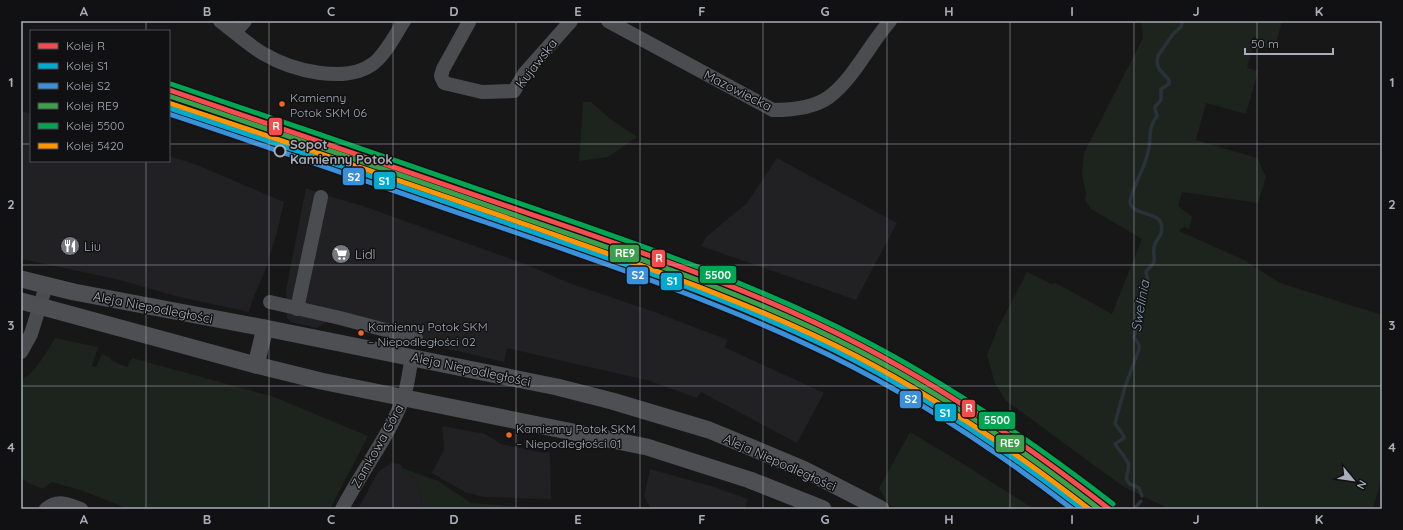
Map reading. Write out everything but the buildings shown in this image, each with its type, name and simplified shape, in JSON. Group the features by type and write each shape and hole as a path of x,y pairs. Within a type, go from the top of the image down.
{"main road":[{"name":"Aleja Niepodległości","path":"21,279 46,286 412,357 557,387 612,401 709,430 803,469 881,509"},
{"name":"Aleja Niepodległości","path":"21,301 256,365 321,381 647,448 743,478 823,509"},
{"path":"256,365 265,328"}],"street":[{"path":"220,21 264,54 289,66 308,71 337,74 351,74 374,63 382,55 404,21"},
{"path":"235,32 245,21"},
{"name":"Kujawska","path":"468,22 443,69 441,76 444,83 482,92 514,91 524,74 571,21"},
{"name":"Mazowiecka","path":"608,21 773,110 785,110 808,106 827,98 844,82 890,21"},
{"path":"297,309 321,197"},
{"path":"21,352 31,334 46,286"},
{"path":"270,302 340,318 416,338"},
{"name":"Zamkowa Góra","path":"342,509 397,412 403,398 412,357"},
{"path":"46,509 53,504 58,503 81,509"}],"shaded area":[{"path":"1141,21 1282,21 1274,50 1254,44 1247,68 1258,71 1246,114 1206,103 1196,140 1257,158 1266,177 1258,203 1182,192 1178,206 1192,216 1189,229 1184,227 1179,231 1244,260 1280,283 1382,315 1382,477 1373,509 1169,509 1124,487 1005,400 995,383 987,355 998,328 1027,272 1051,284 1056,283 1112,314 1142,239 1091,209 1085,200 1086,193 1082,174 1084,153 1143,38"},
{"path":"583,102 591,102 609,118 637,137 608,157 579,161"},
{"path":"21,111 30,114 30,162 170,162 170,156 197,165 284,202 276,236 265,271 252,301 249,312 179,297 116,279 21,259"},
{"path":"777,158 897,223 856,300 701,246 706,237 747,203"},
{"path":"306,188 363,206 525,264 569,283 649,310 728,340 724,347 824,393 797,443 701,392 697,398 650,381 507,348 504,362 328,321 317,328 291,322 287,318 286,290"},
{"path":"55,338 98,347 92,366 96,367 102,354 111,358 110,360 127,367 132,358 274,397 368,436 330,509 129,509 83,491 52,482 43,489 21,478 21,381 36,367"},
{"path":"442,426 485,434 501,444 544,453 550,452 551,499 483,497 465,492 432,473 444,450"},
{"path":"910,432 1034,509 898,509 888,504 879,488"},
{"path":"391,463 400,464 405,473 417,479 423,509 358,509 378,472"},
{"path":"402,468 438,481 471,503 524,507 576,507 579,509 423,509 417,479 405,473"},
{"path":"650,469 714,487 748,499 745,509 651,509 644,496"}],"waterway":[{"name":"Swelinia","path":"1142,496 1139,488 1128,482 1128,463 1115,444 1124,438 1115,423 1125,387 1139,349 1139,345 1134,337 1138,324 1136,320 1137,312 1148,281 1146,272 1154,262 1154,246 1161,233 1162,225 1155,217 1132,207 1130,202 1149,147 1152,125 1157,116 1155,107 1161,100 1161,89 1169,84 1169,80 1159,69 1157,62 1158,56 1173,34 1181,27 1182,23 1180,21"},
{"name":"Swelinia","path":"1135,508 1141,501"}],"rail line":[{"name":"5500","path":"171,84 620,238 744,285 785,303 865,341 930,377 1023,438 1113,504"},
{"name":"R","path":"170,90 617,244 700,274 782,308 862,346 927,382 1020,443 1080,486 1109,509"},
{"name":"RE9","path":"170,96 613,249 738,296 819,331 891,368 982,424 1099,509"},
{"name":"5420","path":"170,103 395,179 613,255 695,285 776,318 856,356 947,408 1005,447 1089,509"},
{"name":"S1","path":"170,108 619,262 705,294 790,329 865,366 929,403 992,443 1082,509"},
{"name":"S2","path":"170,114 616,267 745,317 787,335 893,388 984,445 1072,509"}],"place":[{"name":"Kamienny Potok SKM 06","path":"282,104"},
{"name":"Sopot Kamienny Potok","path":"280,151"},
{"name":"Liu","path":"70,246"},
{"name":"Lidl","path":"341,254"},
{"name":"Kamienny Potok SKM – Niepodległości 02","path":"361,333"},
{"name":"Kamienny Potok SKM – Niepodległości 01","path":"509,435"}]}
